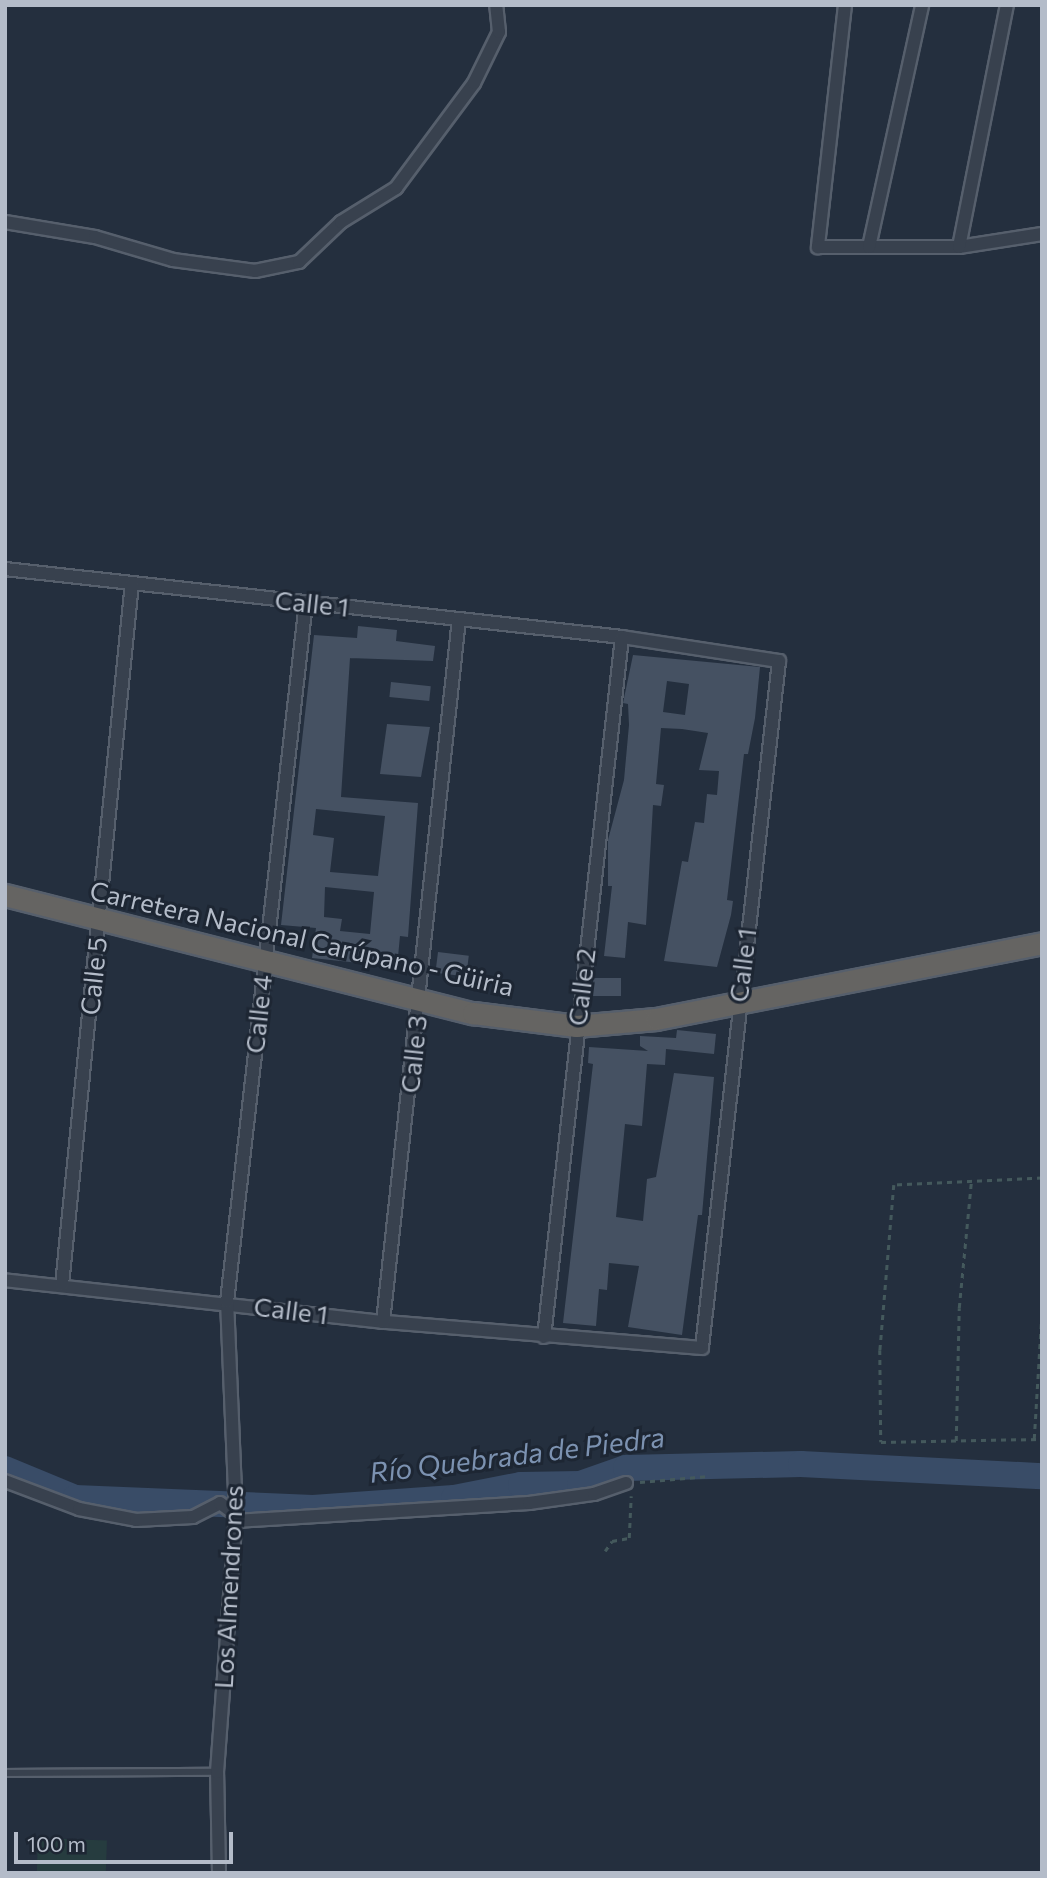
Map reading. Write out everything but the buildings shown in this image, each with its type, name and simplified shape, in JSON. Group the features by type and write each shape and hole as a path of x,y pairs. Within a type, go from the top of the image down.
{"highway":[{"name":"Carretera Nacional Carúpano - Güiria","path":"5,895 263,963 473,1013 576,1026 656,1019 1042,943"}],"street":[{"path":"5,222 95,237 173,260 255,271 299,262 341,222 396,188 474,83 499,32 496,5"},
{"path":"845,5 818,247 959,247 1042,234"},
{"path":"869,247 922,5"},
{"path":"959,247 1007,5"},
{"name":"Calle 1","path":"5,569 622,637 779,661 738,1002 702,1348 383,1322 227,1302 5,1280"},
{"name":"Calle 5","path":"62,1285 132,583"},
{"name":"Calle 4","path":"227,1302 263,963 306,602"},
{"name":"Calle 3","path":"383,1322 459,620"},
{"name":"Calle 2","path":"544,1337 576,1026 622,637"},
{"name":"Los Almendrones","path":"219,1873 217,1772 235,1518 227,1302"},
{"path":"5,1481 79,1509 136,1520 193,1517 220,1503 235,1518 529,1503 594,1494 626,1483"}],"lane":[{"path":"5,1773 217,1772"}],"path":[{"path":"1042,1178 971,1184 894,1185 880,1350 881,1442 1042,1439"},
{"path":"956,1441 960,1308 971,1184"},
{"path":"1034,1439 1042,1307"},
{"path":"605,1551 612,1541 629,1538 626,1483 709,1476"}],"green space":[{"path":"38,1838 107,1840 106,1873 37,1873"}],"waterway":[{"name":"Río Quebrada de Piedra","path":"5,1469 75,1498 313,1508 454,1498 521,1485 580,1484 626,1468 801,1464 1042,1476"}]}
